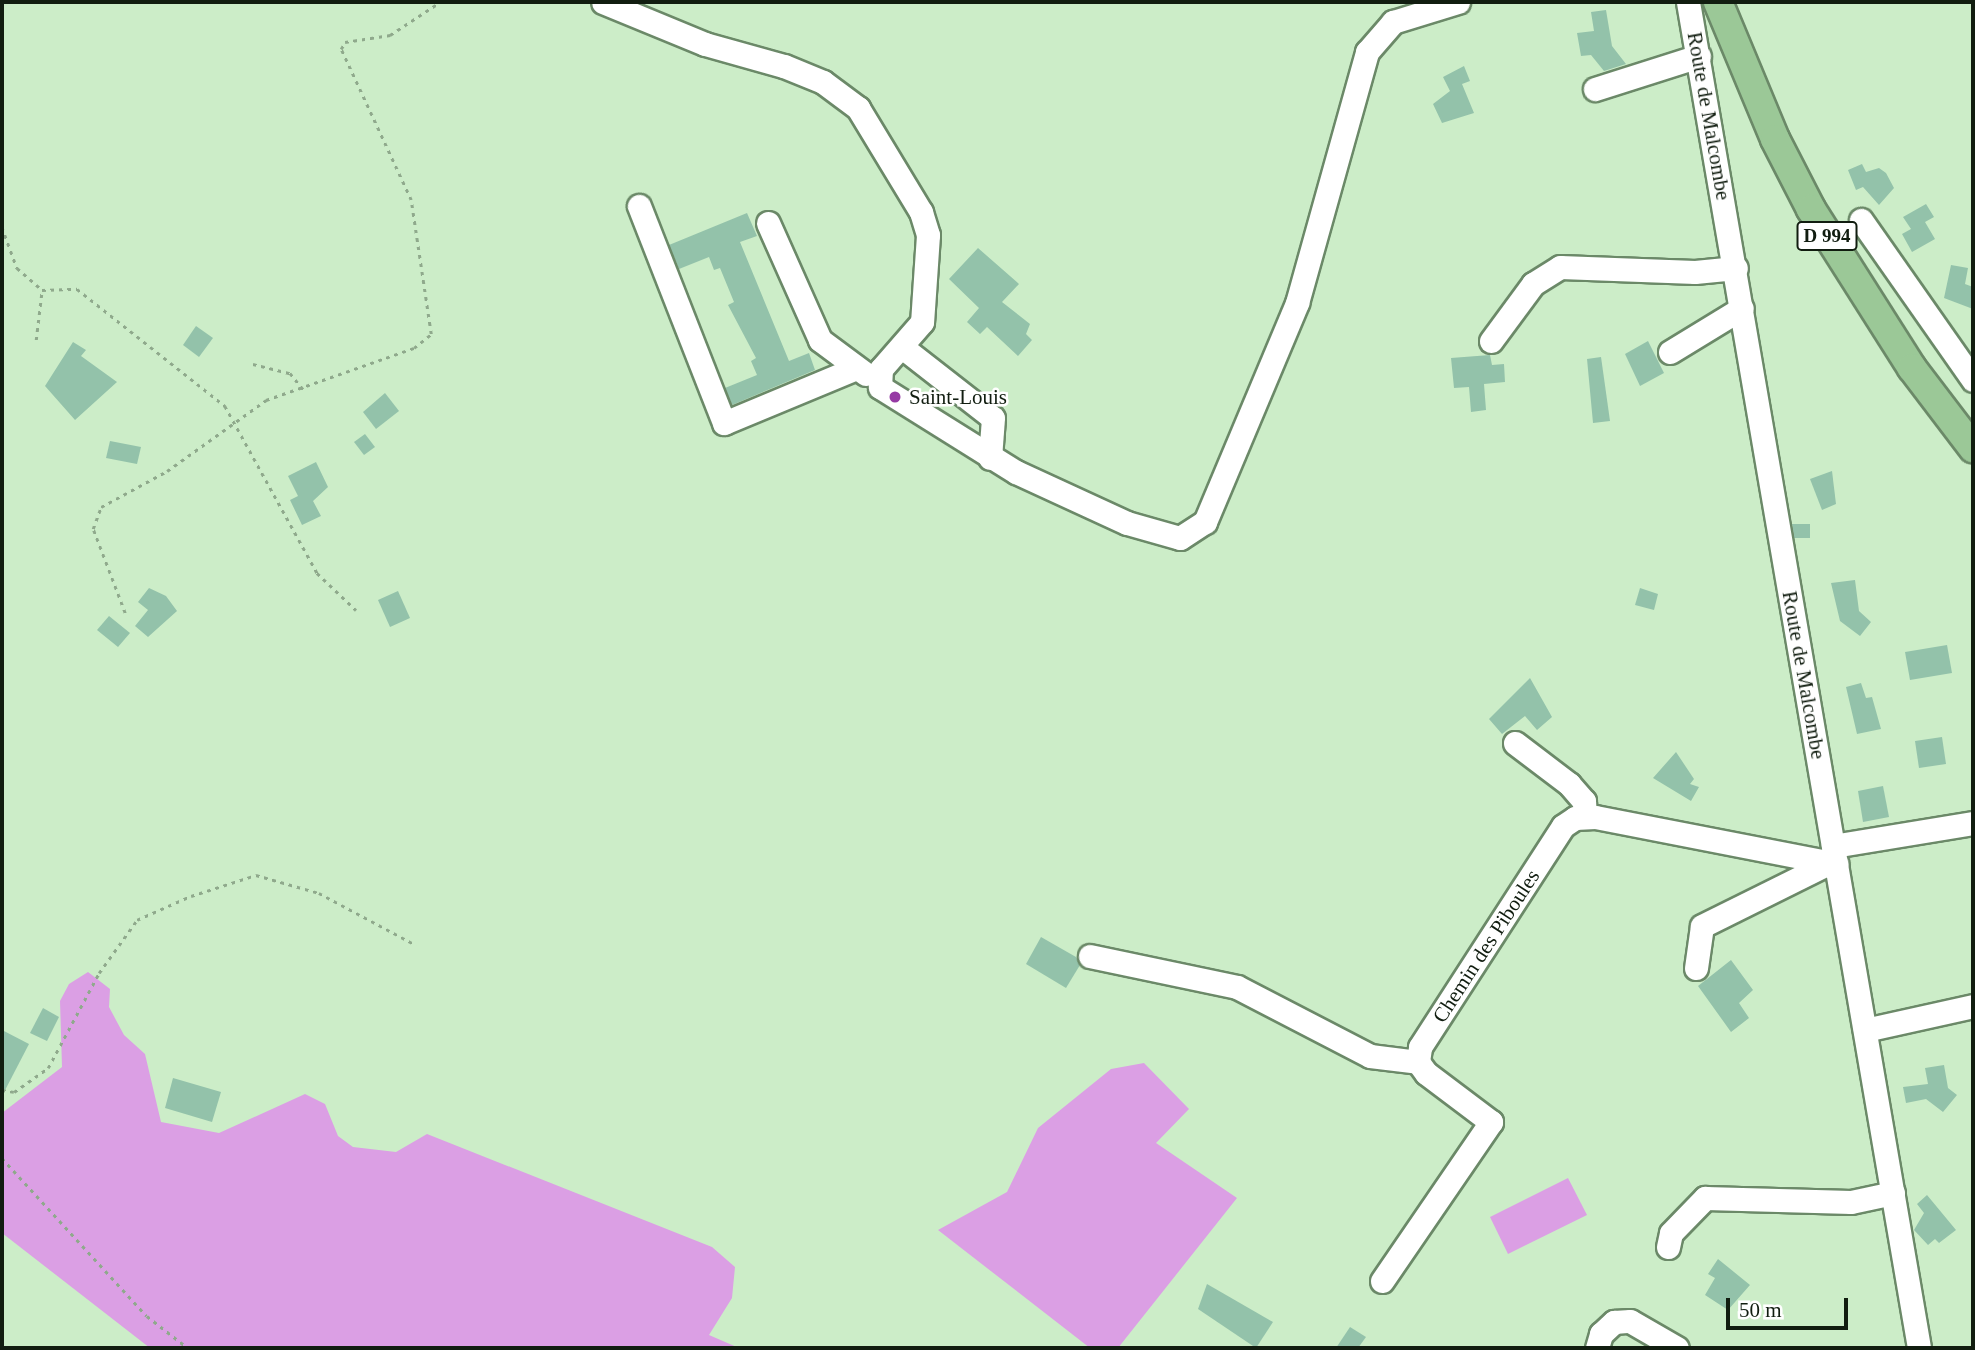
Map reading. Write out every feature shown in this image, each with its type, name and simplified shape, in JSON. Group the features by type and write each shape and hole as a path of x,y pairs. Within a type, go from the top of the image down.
{"main road":[{"name":"D 994","path":"1718,2 1774,139 1811,209 1905,358 1973,448"}],"street":[{"path":"603,2 705,44 784,66 823,82 858,108 920,212 928,235 922,322 877,378"},
{"path":"877,378 880,387 990,458 1167,537 1198,530 1297,303 1367,52 1393,22 1458,2"},
{"name":"Route de Malcombe","path":"1688,2 1736,268 1832,858 1865,1030 1919,1348"},
{"path":"1595,89 1699,56"},
{"path":"639,206 724,424 854,369"},
{"path":"1861,220 1973,380"},
{"path":"768,223 820,340 854,369 877,378"},
{"path":"1491,341 1533,284 1560,267 1696,272 1736,268"},
{"path":"1670,352 1742,309"},
{"path":"902,347 993,418 990,458"},
{"path":"1515,743 1569,785 1584,801 1585,817 1832,858"},
{"name":"Chemin des Piboules","path":"1418,1062 1420,1047 1563,826 1585,817"},
{"path":"1696,968 1702,926 1832,858 1973,823"},
{"path":"1090,956 1237,986 1370,1056 1418,1062 1492,1122 1382,1281"},
{"path":"1865,1030 1973,1006"},
{"path":"1668,1247 1671,1234 1705,1198 1851,1202 1893,1193"},
{"path":"1597,1348 1614,1322 1630,1321 1677,1348"}],"path":[{"path":"125,613 120,589 97,540 94,517 101,507 200,449 235,418 303,389 414,348 431,334 411,200 341,49 345,42 390,35 440,2"},
{"path":"2,227 17,268 42,290 76,289 235,418 317,573 356,610"},
{"path":"36,340 42,290"},
{"path":"253,364 290,373 303,389"},
{"path":"2,1090 14,1092 48,1068 99,974 137,920 191,896 256,875 319,893 416,945"},
{"path":"2,1158 147,1316 188,1348"}],"shaded area":[{"path":"88,972 110,989 109,1007 124,1035 145,1054 161,1122 219,1133 305,1094 325,1104 338,1136 353,1147 396,1152 427,1134 712,1247 735,1267 732,1298 709,1335 739,1348 150,1348 2,1233 2,1113 62,1067 60,1001 69,984"},
{"path":"1144,1063 1189,1109 1156,1143 1237,1198 1118,1348 1090,1348 938,1230 1007,1192 1038,1128 1111,1069"},
{"path":"1568,1178 1587,1215 1508,1254 1490,1217"}],"building":[{"path":"1606,10 1612,46 1626,64 1604,71 1591,55 1581,56 1577,33 1594,31 1591,12"},
{"path":"1464,66 1470,81 1462,84 1474,113 1442,123 1433,104 1450,91 1443,77"},
{"path":"1862,164 1866,172 1879,168 1886,173 1894,188 1879,205 1863,187 1856,190 1848,170"},
{"path":"1926,204 1934,217 1925,222 1935,239 1912,252 1902,234 1911,229 1903,217"},
{"path":"747,213 757,236 740,242 789,361 809,353 815,370 732,405 725,388 757,375 751,361 756,358 728,305 734,302 720,268 714,270 709,257 679,269 669,245"},
{"path":"978,248 1019,284 1002,302 1030,324 1026,334 1032,340 1018,356 987,327 980,334 967,322 979,308 949,279"},
{"path":"1951,265 1968,268 1965,284 1973,287 1973,309 1944,298"},
{"path":"196,326 213,338 199,357 183,345"},
{"path":"1648,341 1664,373 1640,386 1625,354"},
{"path":"73,342 86,350 81,356 117,382 75,420 45,386"},
{"path":"1490,355 1492,365 1504,364 1505,382 1484,384 1486,410 1471,412 1469,387 1454,388 1451,358"},
{"path":"1601,357 1610,421 1593,423 1587,359"},
{"path":"385,393 399,411 376,429 363,412"},
{"path":"365,434 375,447 364,455 354,442"},
{"path":"110,441 141,447 137,464 106,458"},
{"path":"316,462 328,487 313,501 321,516 302,525 290,500 298,496 288,476"},
{"path":"1832,471 1836,504 1822,510 1810,479"},
{"path":"1792,524 1810,524 1810,538 1794,538"},
{"path":"1855,580 1859,611 1871,622 1860,636 1840,621 1831,583"},
{"path":"149,588 166,596 177,611 148,637 135,626 148,610 138,602"},
{"path":"1640,588 1658,594 1654,610 1635,605"},
{"path":"398,591 410,618 390,627 378,600"},
{"path":"109,616 130,633 118,647 97,630"},
{"path":"1947,645 1952,673 1910,680 1905,652"},
{"path":"1530,678 1552,717 1537,730 1525,716 1502,734 1489,719"},
{"path":"1861,683 1866,698 1872,697 1881,729 1857,734 1846,687"},
{"path":"1942,737 1946,764 1919,768 1915,741"},
{"path":"1676,752 1694,779 1690,784 1699,787 1691,801 1653,778"},
{"path":"1883,786 1889,817 1863,822 1858,791"},
{"path":"1041,937 1076,957 1080,965 1066,988 1026,964"},
{"path":"1731,960 1753,990 1739,1003 1749,1018 1731,1032 1698,986"},
{"path":"43,1008 59,1017 47,1041 30,1033"},
{"path":"2,1030 29,1044 2,1096"},
{"path":"1944,1065 1948,1088 1957,1095 1943,1112 1926,1099 1906,1103 1903,1087 1928,1084 1925,1068"},
{"path":"173,1078 221,1092 212,1122 165,1108"},
{"path":"1927,1195 1956,1230 1939,1243 1935,1239 1928,1245 1914,1230 1924,1213 1917,1204"},
{"path":"1718,1259 1750,1285 1728,1310 1705,1295 1715,1278 1708,1274"},
{"path":"1207,1284 1273,1322 1256,1348 1198,1309"},
{"path":"1350,1327 1366,1337 1358,1348 1336,1348"}],"place":[{"name":"Saint-Louis","path":"895,397"}]}
